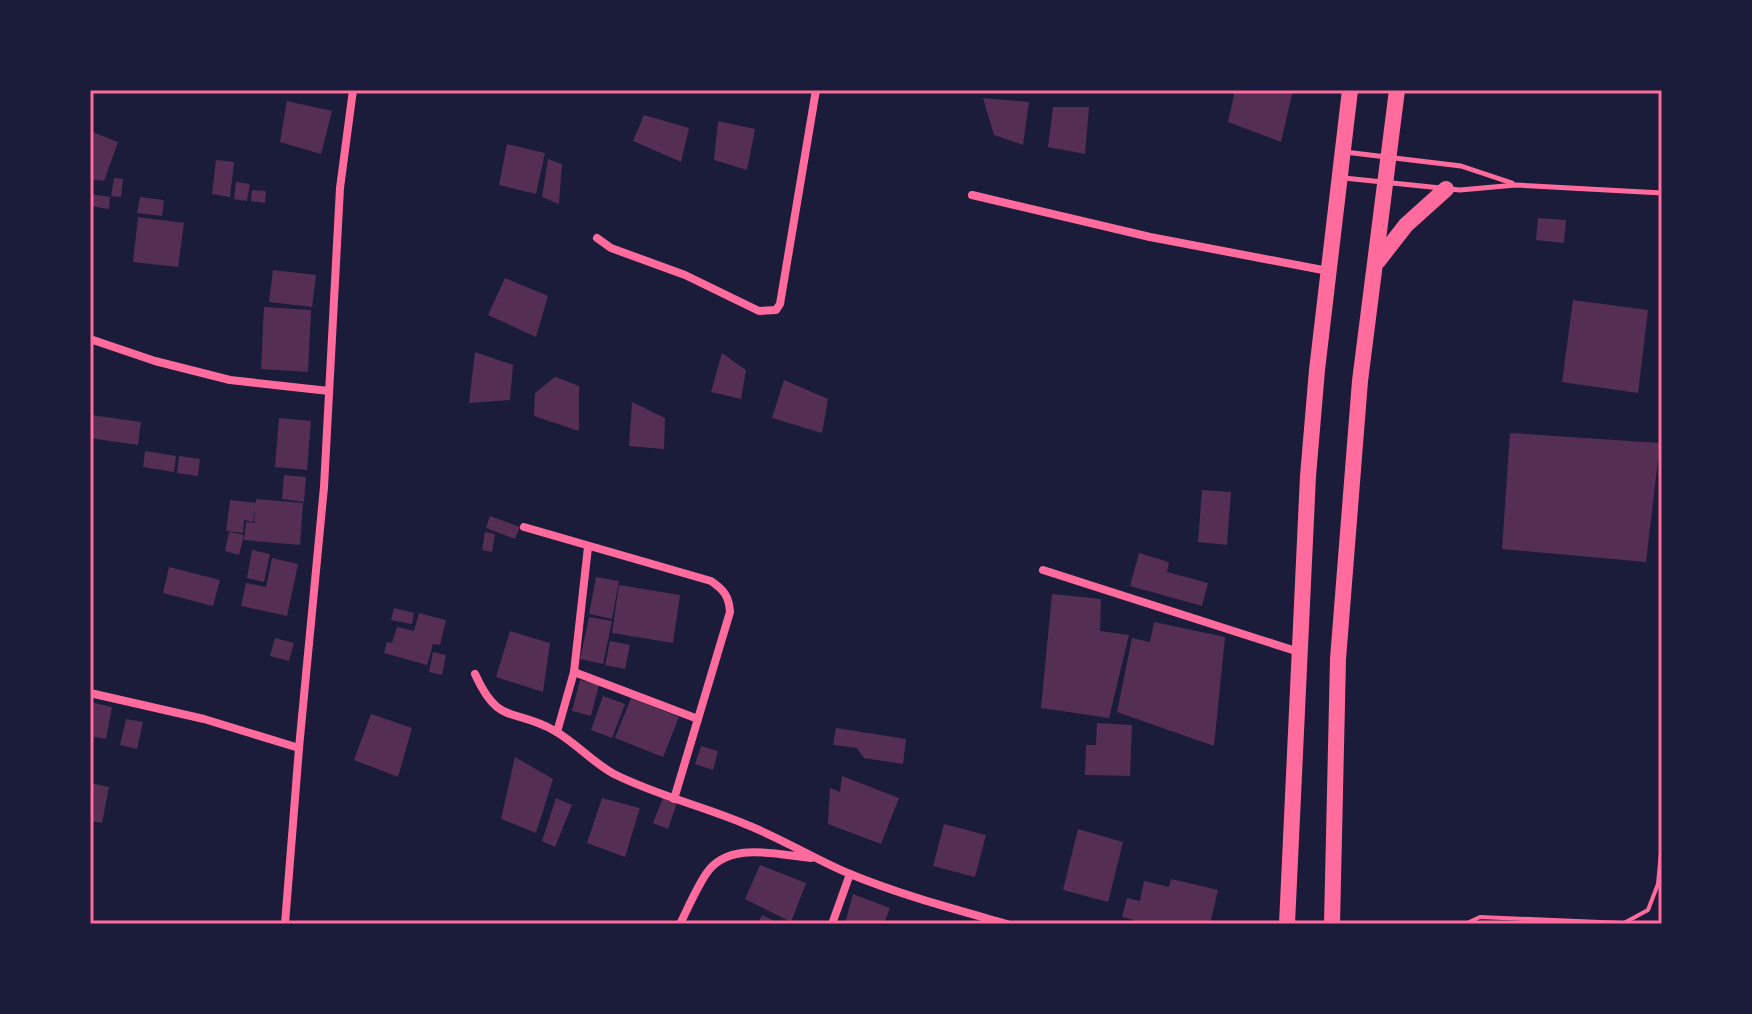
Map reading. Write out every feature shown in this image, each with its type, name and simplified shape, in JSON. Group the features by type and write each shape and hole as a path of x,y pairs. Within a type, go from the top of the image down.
{"main road":[{"path":"1287,924 1312,431 1350,90"},
{"path":"1332,924 1338,659 1360,381 1397,90"},
{"path":"1375,266 1406,225 1446,189"}],"street":[{"path":"285,924 324,487 340,188 353,90"},
{"path":"597,238 611,248 685,275 759,311 776,310 780,304 816,90"},
{"path":"972,195 1150,237 1329,272"},
{"path":"90,339 155,361 230,380 329,391"},
{"path":"524,527 711,581 729,599 730,612 674,799"},
{"path":"557,732 574,672 588,547"},
{"path":"1043,570 1299,652"},
{"path":"574,672 698,719"},
{"path":"475,674 486,699 500,711 557,732 614,773 674,799 746,824 850,874 895,891 1007,924"},
{"path":"90,693 204,719 299,748"},
{"path":"680,924 707,872 721,858 735,852 816,858"},
{"path":"832,924 850,874"}],"lane":[{"path":"1343,151 1461,166 1516,185"},
{"path":"1341,178 1446,189 1516,185 1662,193"}],"path":[{"path":"1465,924 1480,917 1624,923 1648,910 1658,884 1662,842"}],"building":[{"path":"1235,90 1293,90 1281,142 1228,122"},
{"path":"983,98 1029,102 1023,145 994,135"},
{"path":"287,101 332,111 321,154 280,142"},
{"path":"1053,107 1089,107 1085,154 1048,147"},
{"path":"644,115 689,128 681,162 633,141"},
{"path":"718,121 755,129 747,170 714,160"},
{"path":"90,131 118,142 104,181 90,179"},
{"path":"507,144 545,153 536,194 499,185"},
{"path":"548,159 562,164 559,204 542,197"},
{"path":"216,160 234,162 230,197 212,194"},
{"path":"114,178 123,179 121,197 111,196"},
{"path":"236,182 250,184 247,201 234,199"},
{"path":"252,190 266,191 265,203 251,201"},
{"path":"90,194 110,197 109,209 90,206"},
{"path":"140,197 164,200 162,216 137,213"},
{"path":"138,217 184,223 178,267 133,262"},
{"path":"1538,218 1566,220 1564,243 1536,240"},
{"path":"273,270 316,275 312,307 269,302"},
{"path":"505,278 548,296 536,337 488,315"},
{"path":"1573,300 1648,310 1638,393 1562,382"},
{"path":"264,307 311,310 308,372 261,369"},
{"path":"475,352 513,365 510,400 469,403"},
{"path":"722,353 746,370 741,399 711,392"},
{"path":"555,377 579,386 579,431 534,416 535,393"},
{"path":"784,380 828,399 822,433 772,418"},
{"path":"632,402 665,418 664,449 629,446"},
{"path":"91,415 141,422 138,445 90,438"},
{"path":"279,418 311,421 307,470 275,467"},
{"path":"1510,433 1660,443 1646,562 1502,549"},
{"path":"145,451 176,456 174,472 143,467"},
{"path":"179,456 200,459 198,476 177,473"},
{"path":"284,475 306,477 304,502 282,499"},
{"path":"1202,490 1231,492 1227,545 1198,542"},
{"path":"256,499 303,503 300,545 244,540 246,522 257,523 254,522 255,507 253,522 244,520 243,533 226,531 230,500 256,503"},
{"path":"490,516 520,527 515,539 486,528"},
{"path":"229,532 244,535 239,555 225,551"},
{"path":"485,532 495,534 492,552 482,550"},
{"path":"252,550 270,554 264,582 247,578"},
{"path":"1139,553 1169,562 1167,572 1208,583 1202,606 1130,586"},
{"path":"272,558 298,564 287,616 241,606 246,583 266,587"},
{"path":"169,567 220,580 213,606 163,593"},
{"path":"596,577 619,581 612,619 589,614"},
{"path":"619,585 680,595 673,643 612,633"},
{"path":"1052,594 1101,599 1100,631 1129,635 1109,718 1041,708"},
{"path":"394,608 414,613 412,624 391,620"},
{"path":"419,613 446,620 440,645 433,644 427,665 384,653 387,642 392,643 397,627 414,631"},
{"path":"589,617 612,621 603,664 580,659"},
{"path":"1154,622 1225,637 1214,746 1117,712 1132,638 1150,642"},
{"path":"510,631 550,643 543,692 496,677"},
{"path":"275,638 294,643 289,661 270,656"},
{"path":"610,641 630,645 625,669 605,665"},
{"path":"433,652 446,655 442,675 429,672"},
{"path":"580,680 599,685 591,716 572,711"},
{"path":"603,696 625,704 612,738 591,730"},
{"path":"631,698 679,717 663,757 615,738"},
{"path":"90,702 112,707 106,739 90,736"},
{"path":"371,714 412,728 398,777 354,760"},
{"path":"126,719 143,722 137,749 120,745"},
{"path":"1097,723 1132,725 1130,776 1085,775 1086,745 1096,745"},
{"path":"836,728 906,739 903,764 864,758 857,748 833,745"},
{"path":"701,746 718,751 713,770 695,764"},
{"path":"515,757 553,779 536,833 501,819"},
{"path":"842,776 899,798 881,844 828,824 830,788 840,792"},
{"path":"90,783 109,787 102,823 90,821"},
{"path":"556,798 572,805 555,847 542,841"},
{"path":"602,798 640,808 625,857 587,843"},
{"path":"663,798 677,803 668,829 653,823"},
{"path":"944,824 986,835 975,877 933,866"},
{"path":"1078,829 1123,842 1108,902 1063,890"},
{"path":"760,865 806,883 791,922 745,899"},
{"path":"1171,879 1218,890 1210,924 1133,924 1134,920 1122,917 1127,898 1140,901 1144,881 1169,887"},
{"path":"853,894 890,908 884,924 845,924"},
{"path":"762,915 781,924 758,924"}]}
